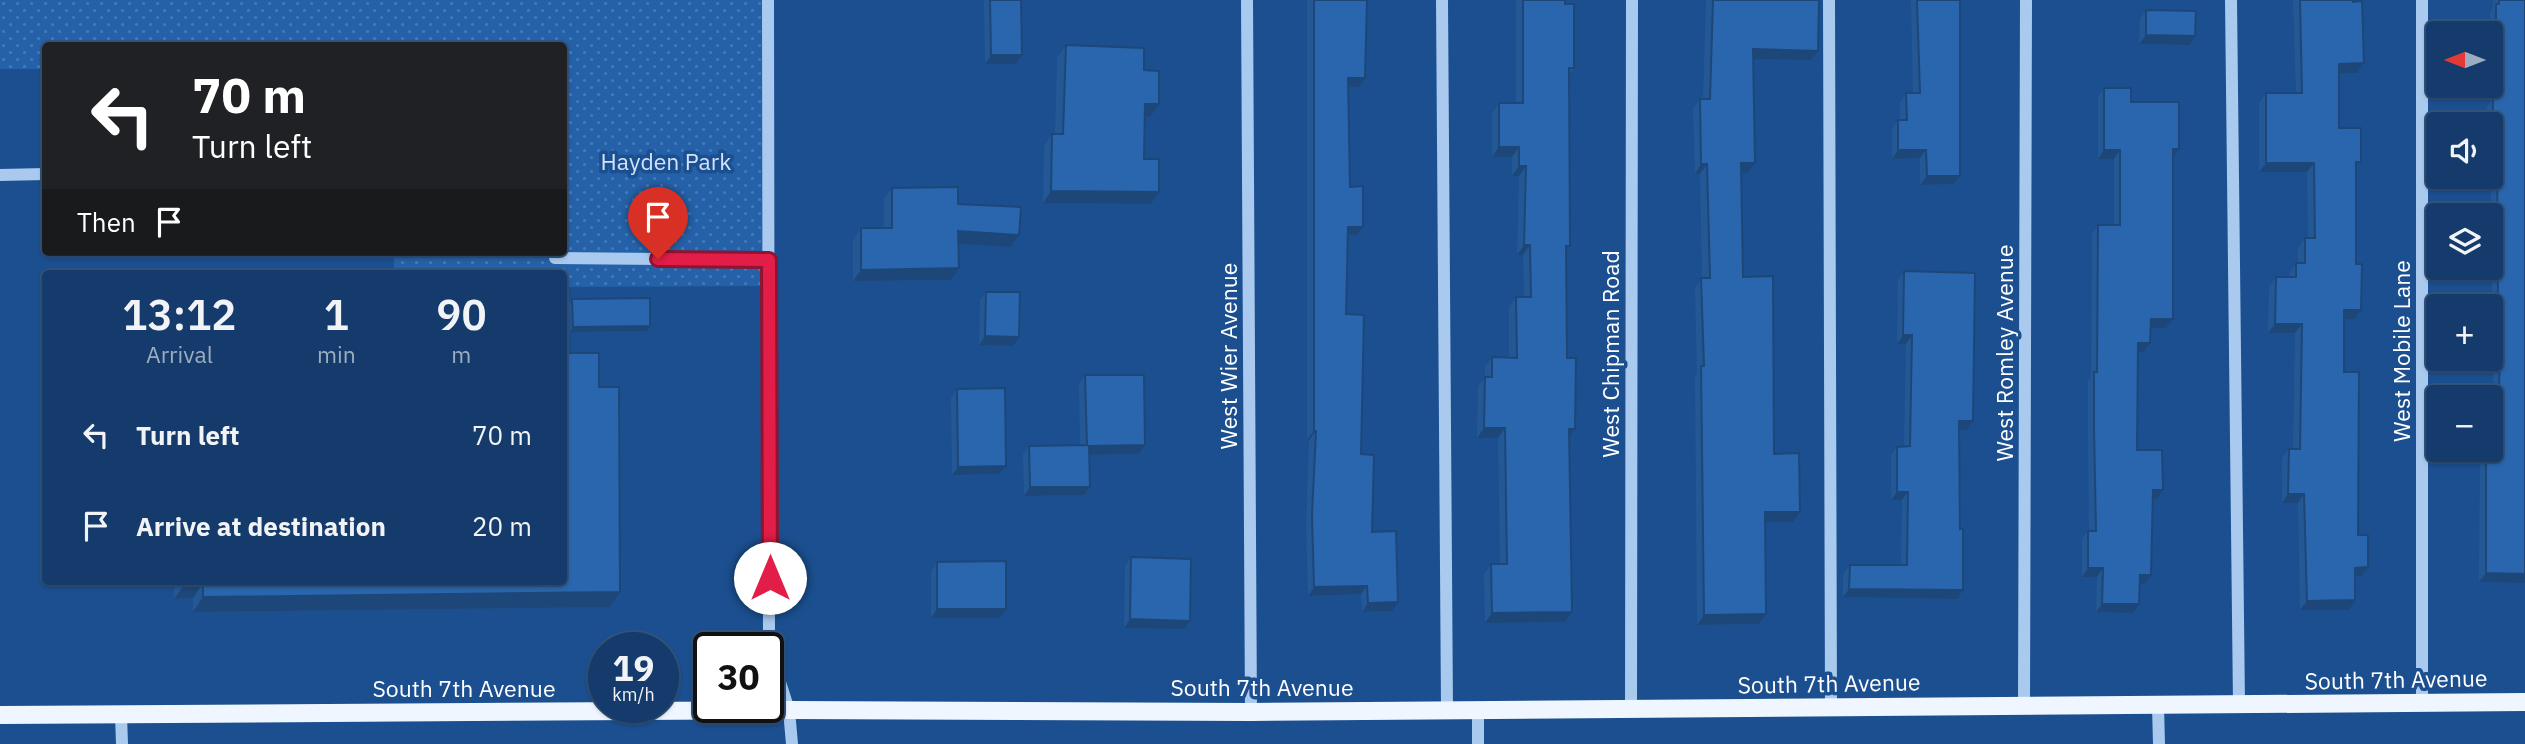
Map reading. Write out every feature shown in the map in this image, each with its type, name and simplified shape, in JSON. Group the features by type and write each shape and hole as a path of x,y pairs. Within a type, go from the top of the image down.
{"main road":[{"name":"South 7th Avenue","path":"0,715 789,710 1251,712 2525,702"}],"street":[{"path":"768,0 769,648 789,710 792,744"},
{"name":"West Wier Avenue","path":"1247,0 1251,712"},
{"path":"1442,0 1447,710"},
{"name":"West Chipman Road","path":"1631,709 1632,0"},
{"path":"1829,0 1831,708"},
{"name":"West Romley Avenue","path":"2024,705 2026,0"},
{"path":"2231,0 2239,705"},
{"name":"West Mobile Lane","path":"2422,0 2422,703"},
{"path":"0,176 42,174"},
{"path":"555,258 769,260"},
{"path":"2158,706 2159,744"},
{"path":"1478,710 1478,744"},
{"path":"121,715 122,744"}],"green space":[{"name":"Hayden Park","path":"0,0 768,0 769,286 567,287 567,270 394,270 394,256 567,256 567,42 42,42 42,69 0,69"}],"building":[{"path":"990,0 1021,0 1022,55 991,55"},
{"path":"1314,0 1367,0 1365,78 1348,78 1350,187 1363,186 1363,227 1348,227 1346,314 1364,315 1361,454 1374,455 1372,532 1396,531 1398,602 1368,603 1367,586 1314,587"},
{"path":"1523,0 1565,0 1565,4 1574,4 1574,68 1569,68 1570,246 1566,246 1567,358 1576,358 1575,429 1569,429 1572,612 1492,613 1491,564 1507,564 1505,428 1484,428 1485,377 1492,377 1492,357 1517,358 1516,297 1531,297 1530,245 1524,245 1526,166 1519,166 1519,147 1499,147 1499,103 1523,103"},
{"path":"1713,0 1819,0 1818,51 1753,49 1755,163 1741,163 1743,277 1773,276 1774,454 1799,453 1800,512 1765,512 1766,614 1704,615 1701,366 1704,366 1701,278 1710,278 1707,164 1701,164 1700,99 1710,99"},
{"path":"1917,0 1960,0 1960,176 1927,176 1926,150 1898,150 1898,120 1907,120 1906,93 1920,93"},
{"path":"2300,0 2362,1 2364,63 2339,64 2339,128 2361,128 2361,162 2356,162 2356,264 2362,264 2361,310 2344,310 2344,372 2359,372 2358,535 2368,535 2368,567 2355,568 2355,600 2307,601 2304,494 2288,494 2289,449 2300,449 2302,324 2275,324 2276,277 2296,277 2296,263 2305,263 2305,238 2315,238 2314,163 2266,163 2266,93 2302,93"},
{"path":"2499,0 2525,0 2525,574 2486,573 2486,462 2503,462 2503,385 2499,385 2499,371 2503,371 2503,294 2498,294 2498,280 2503,280 2503,203 2497,203 2497,189 2503,189 2503,112 2493,112 2493,99 2503,98 2503,21 2496,21 2496,4 2499,4"},
{"path":"2146,10 2196,11 2195,36 2146,35"},
{"path":"1066,45 1144,48 1144,70 1159,71 1159,104 1145,104 1144,159 1159,159 1159,192 1051,191 1052,134 1063,134"},
{"path":"2104,88 2131,88 2131,102 2179,102 2179,149 2173,149 2173,319 2151,319 2150,343 2138,343 2137,450 2162,450 2163,490 2153,490 2151,575 2140,575 2139,604 2102,604 2103,568 2088,568 2088,531 2096,531 2094,372 2097,372 2098,225 2120,225 2120,150 2104,150"},
{"path":"958,187 958,204 1021,207 1019,235 958,231 959,268 861,270 861,228 892,228 892,188"},
{"path":"1904,271 1975,273 1973,421 1959,421 1963,590 1849,589 1850,565 1907,565 1908,492 1897,492 1897,447 1910,446 1912,335 1903,335"},
{"path":"986,292 1020,292 1019,337 985,336"},
{"path":"650,298 650,326 573,327 572,299"},
{"path":"567,353 599,353 599,387 619,387 620,592 203,597 203,585 567,585"},
{"path":"1085,375 1144,375 1145,445 1089,446 1090,487 1030,487 1029,446 1087,445"},
{"path":"1005,388 1006,466 958,467 957,389"},
{"path":"1131,557 1191,559 1190,621 1130,619"},
{"path":"1006,561 1006,609 937,609 937,562"}],"route":[{"path":"658,259 769,260 770,578"}]}
